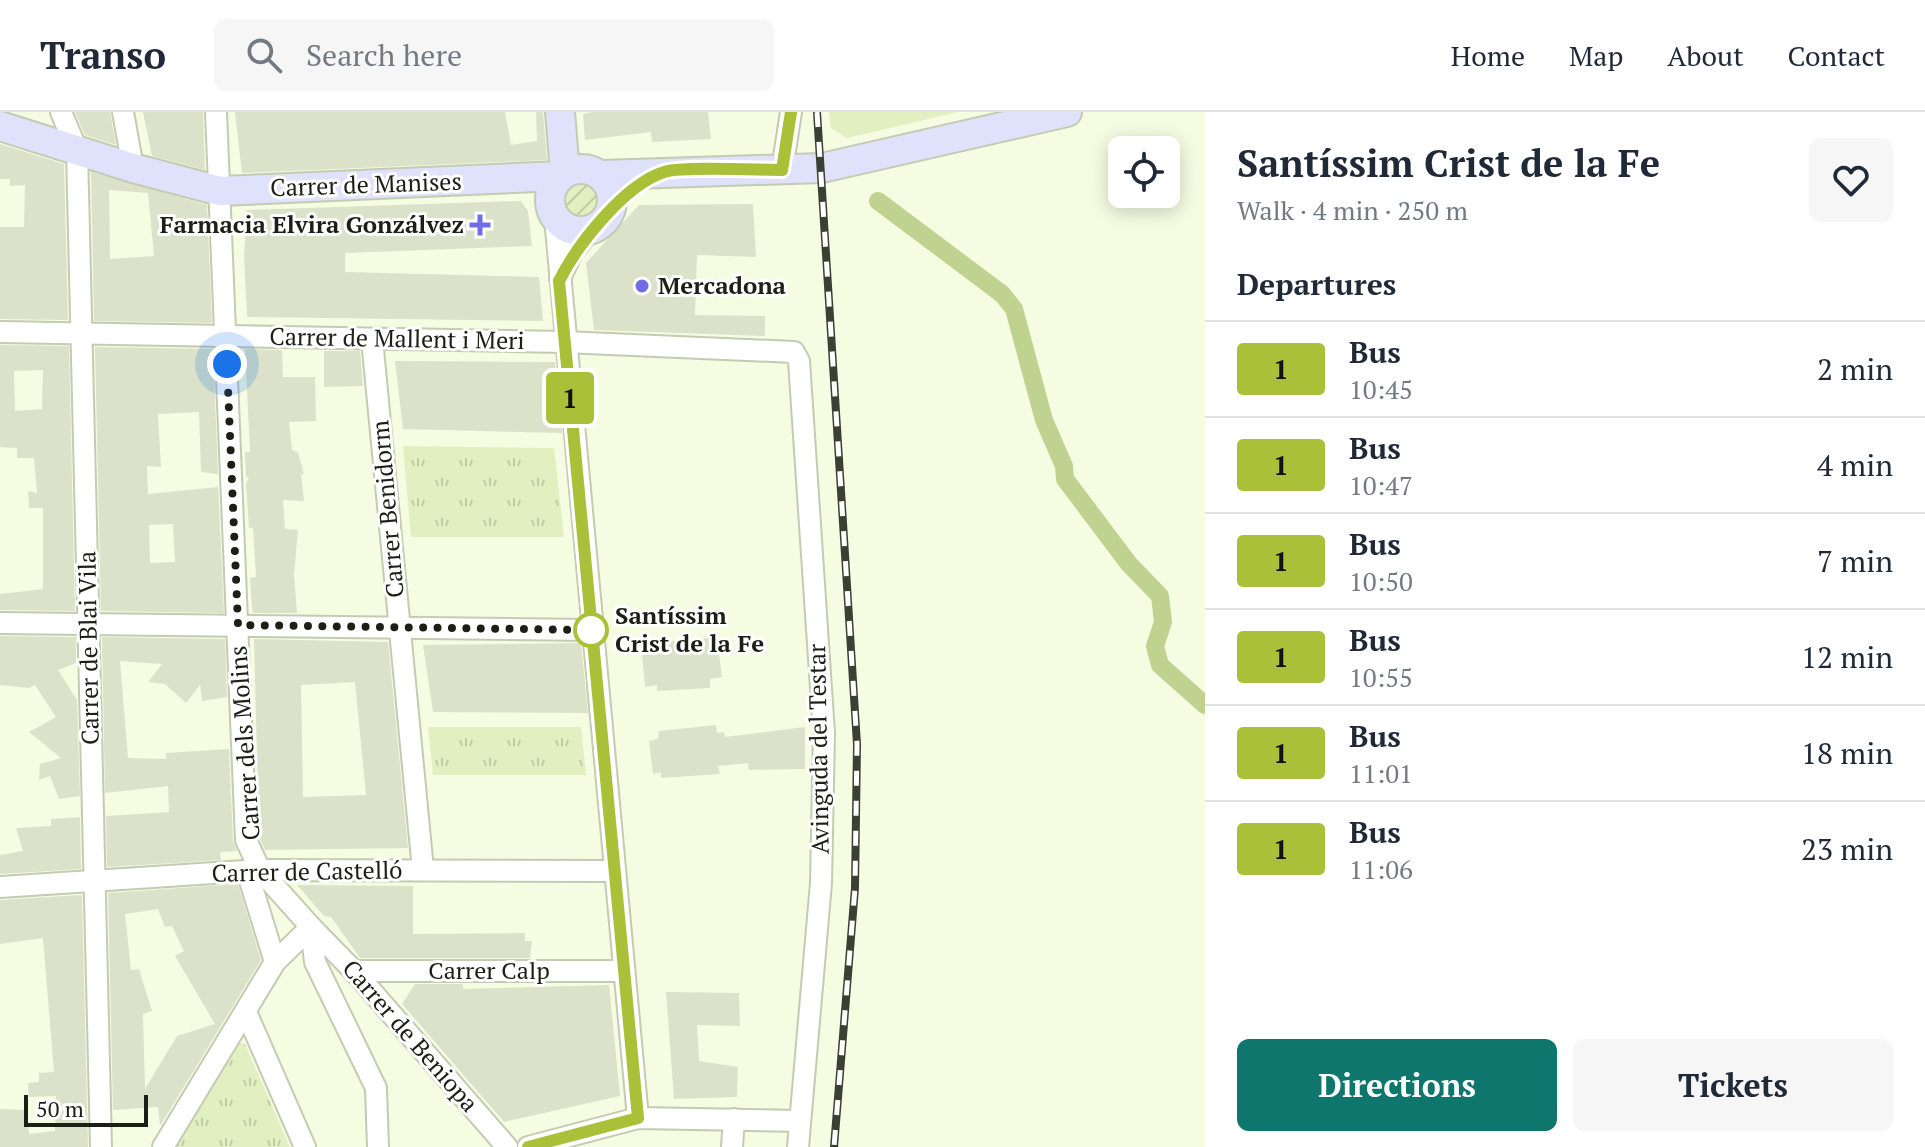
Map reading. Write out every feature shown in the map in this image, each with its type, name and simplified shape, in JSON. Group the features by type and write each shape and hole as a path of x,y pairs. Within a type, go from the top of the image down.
{"street":[{"path":"61,112 77,150"},
{"path":"123,112 133,168"},
{"name":"Carrer dels Molins","path":"216,112 246,840 275,962"},
{"path":"560,112 557,192 559,281 638,1118"},
{"path":"782,170 791,112"},
{"path":"557,192 586,168 602,175 822,168 1067,112"},
{"name":"Carrer de Manises","path":"0,126 133,168 220,191 512,179 557,192"},
{"name":"Carrer de Blai Vila","path":"77,150 101,1147"},
{"path":"612,205 664,172"},
{"path":"559,281 572,253 590,230 605,221 612,205 611,189 602,175"},
{"path":"557,192 571,230 590,230"},
{"name":"Carrer de Mallent i Meri","path":"0,332 564,342 794,352"},
{"name":"Carrer Benidorm","path":"372,339 423,870"},
{"name":"Avinguda del Testar","path":"794,352 799,361 824,733 821,883 798,1147"},
{"path":"0,623 591,630"},
{"name":"Carrer dels Molins","path":"254,870 311,927"},
{"name":"Carrer de Castelló","path":"0,887 95,878 254,870 614,871"},
{"path":"163,1147 275,962 311,927"},
{"path":"311,927 315,962 376,1088 378,1147"},
{"name":"Carrer de Beniopa","path":"311,927 354,971 507,1147"},
{"name":"Carrer Calp","path":"354,971 624,971"},
{"path":"246,1012 305,1147"},
{"path":"528,1147 638,1118 800,1121"},
{"path":"732,1147 734,1119"}],"green space":[{"path":"829,112 958,112 847,138 831,128"},
{"path":"582,179 597,185 603,200 597,215 582,221 567,215 561,200 567,185"},
{"path":"403,446 554,448 564,537 411,537"},
{"path":"428,727 581,727 586,775 433,775"},
{"path":"236,1041 245,1044 290,1147 176,1147"}],"building":[{"path":"75,112 110,112 116,145 85,135"},
{"path":"143,112 203,112 205,170 152,156"},
{"path":"235,112 505,112 511,145 537,141 536,112 543,112 547,160 242,173"},
{"path":"708,112 711,139 652,142 651,132 585,140 583,114"},
{"path":"0,144 64,164 68,320 0,319 0,227 24,227 25,185 10,186 10,179 0,179"},
{"path":"91,172 207,205 212,323 94,321","holes":["109,190 148,193 154,256 110,259"]},
{"path":"521,201 528,211 532,246 345,253 345,272 539,277 543,321 247,317 244,256 247,210"},
{"name":"Mercadona","path":"753,204 756,257 697,255 695,315 765,316 765,336 594,330 586,263 639,205"},
{"path":"0,345 69,346 75,611 0,610 0,594 43,589 43,508 29,508 28,491 37,493 34,458 17,458 17,448 0,447","holes":["43,370 42,409 15,411 14,371"]},
{"path":"95,347 213,349 218,474 201,472 199,412 158,414 161,467 147,466 148,494 218,487 224,613 101,611","holes":["173,524 175,562 150,563 149,525"]},
{"path":"245,349 282,350 283,377 315,377 316,421 289,422 292,450 298,452 304,474 301,474 304,501 283,500 285,529 298,530 294,574 297,613 253,613 252,608 250,578 256,577 246,484 249,477 246,477 245,452 250,452"},
{"path":"324,351 360,351 363,386 324,387"},
{"path":"395,361 555,362 562,433 403,429"},
{"path":"0,636 76,637 76,663 58,670 77,700 80,796 59,799 50,776 39,780 40,764 61,758 29,732 56,717 35,685 29,688 0,685"},
{"path":"102,637 225,639 227,697 202,701 200,685 186,703 165,684 148,682 162,664 120,661 128,758 166,759 166,753 229,749 233,841 237,851 220,852 221,860 107,867 106,816 169,812 168,786 105,793"},
{"path":"709,638 711,646 718,646 722,677 710,679 710,688 657,691 657,685 645,687 642,654 651,653 650,643"},
{"path":"254,639 388,642 408,848 265,850 259,837","holes":["355,682 366,795 303,797 301,685"]},
{"path":"581,643 588,713 433,712 423,645"},
{"path":"716,725 717,733 724,732 725,737 805,727 805,769 749,770 748,763 718,766 720,774 661,778 661,772 653,774 649,741 658,739 659,731"},
{"path":"80,817 81,869 0,874 0,855 23,851 16,828 51,826 51,819"},
{"path":"238,884 261,960 160,1126 158,1107 113,1110 108,893","holes":["158,909 165,927 172,926 184,951 175,956 215,1024 177,1036 145,1089 143,1014 152,1011 139,969 131,970 125,914"]},
{"path":"297,885 413,886 413,934 525,933 525,941 532,941 530,958 360,958 331,917 324,916"},
{"path":"82,895 88,1147 0,1147 0,1109 27,1110 29,1134 55,1131 56,1096 29,1097 28,1083 39,1082 39,1073 54,1072 43,938 0,944 0,900"},
{"path":"415,984 463,984 463,989 609,985 620,1096 504,1122 402,1004"},
{"path":"666,992 739,993 740,1026 697,1025 699,1061 738,1067 737,1097 674,1099"}],"waterway":[{"path":"878,201 1002,294 1014,309 1044,420 1064,466 1065,479 1129,564 1160,596 1163,622 1155,646 1160,665 1205,705"}],"railway":[{"path":"817,112 857,744 855,888 834,1147"}],"bus line":[{"name":"1","path":"528,1147 638,1118 559,281 572,253 590,230 605,221 612,205 664,172 782,170 786,125 791,112"}],"place":[{"name":"Farmacia Elvira Gonzálvez","path":"480,225"},
{"name":"Mercadona","path":"642,286"},
{"name":"Santíssim Crist de la Fe","path":"591,630"}],"route":[{"path":"227,364 238,625 591,630"}]}
